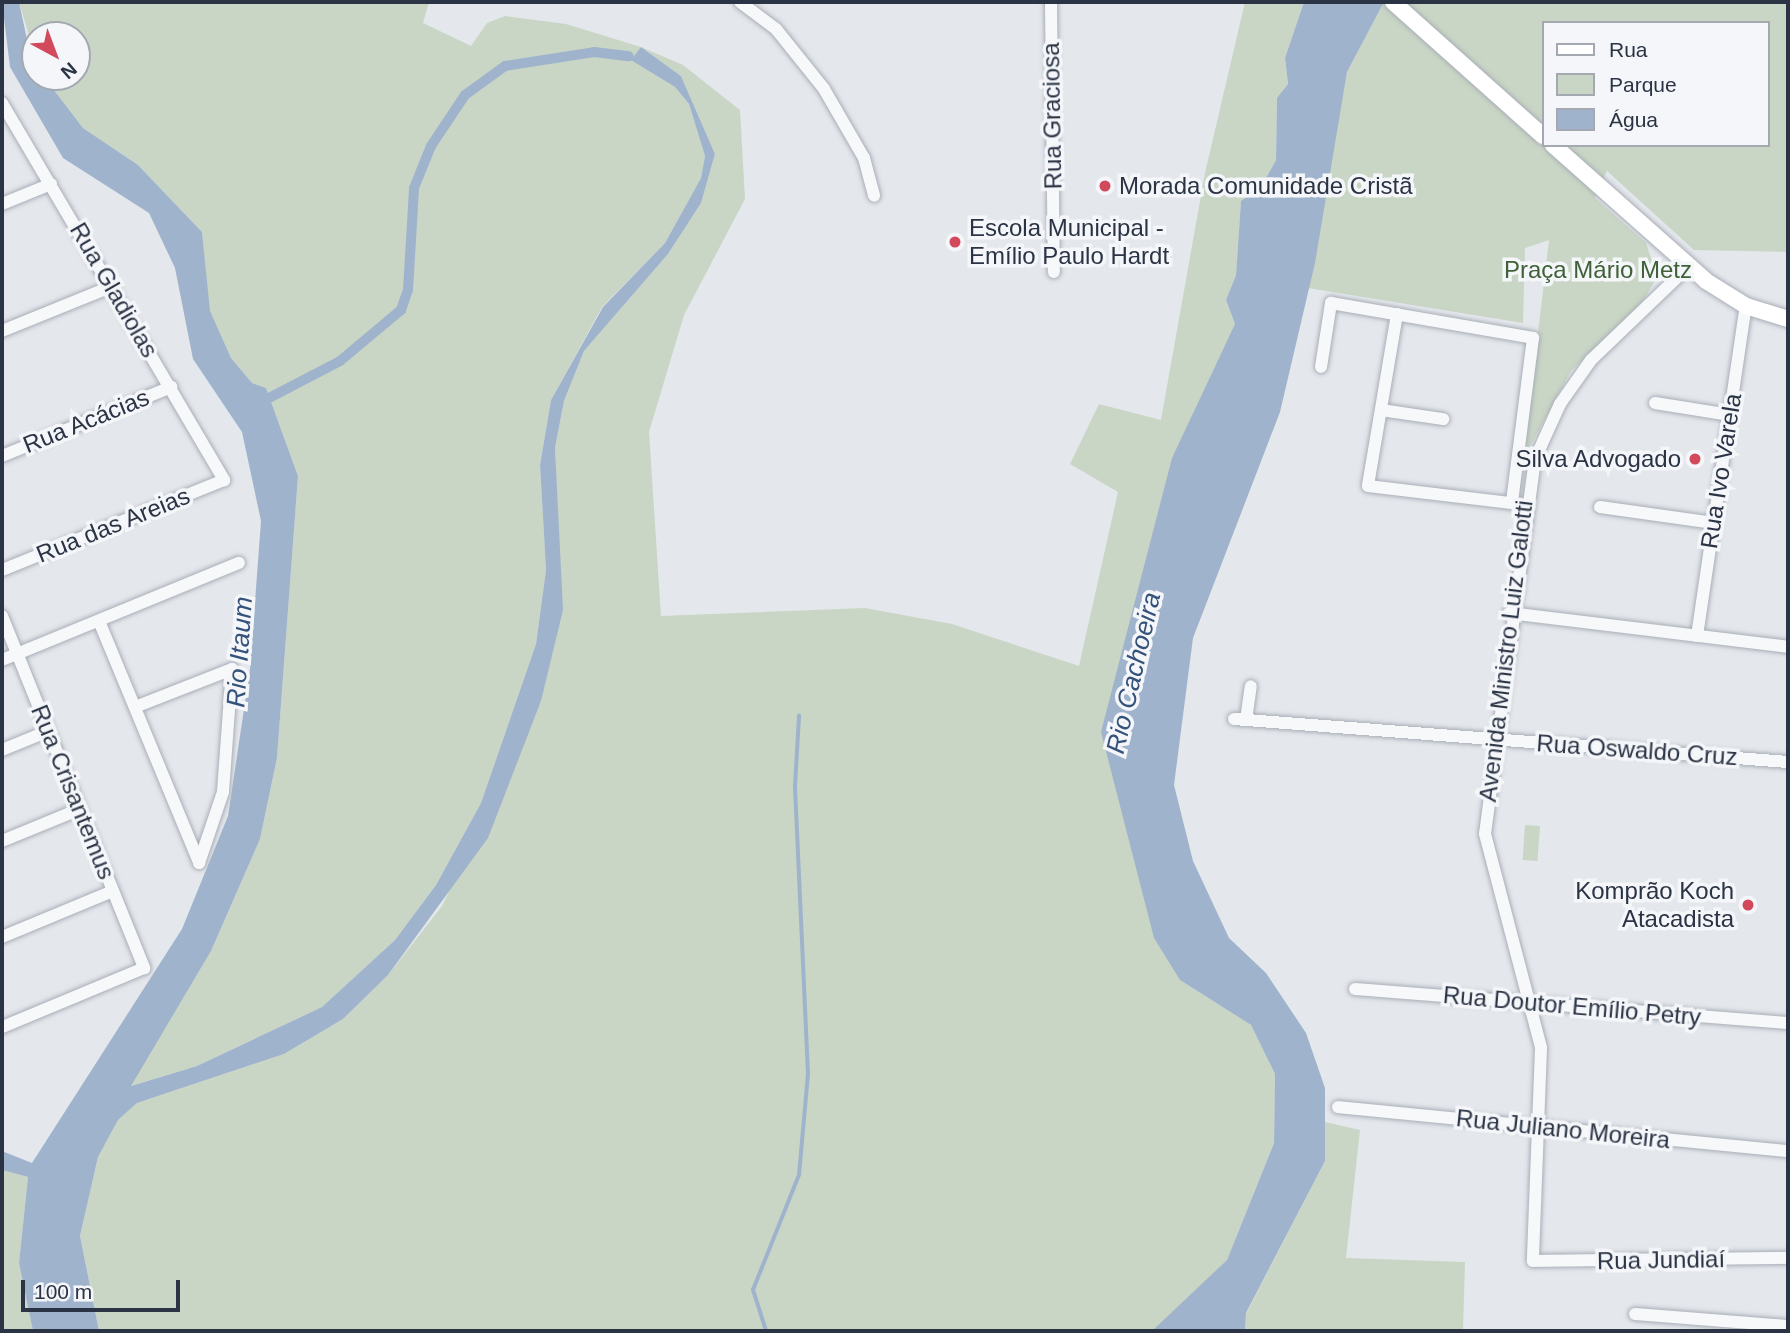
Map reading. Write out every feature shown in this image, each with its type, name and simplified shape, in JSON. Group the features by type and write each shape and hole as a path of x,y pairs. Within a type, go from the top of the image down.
{"main road":[{"path":"1393,2 1542,135"},
{"path":"1555,147 1688,267 1746,306 1788,319"}],"street":[{"path":"740,2 775,30 824,89 864,158 874,196"},
{"name":"Rua Graciosa","path":"1051,2 1054,272"},
{"name":"Rua Gladiolas","path":"2,103 113,286 224,480"},
{"path":"2,204 51,184"},
{"name":"Avenida Ministro Luiz Galotti","path":"1533,1261 1541,1048 1532,1003 1487,850 1494,739 1509,613 1518,504 1535,459 1572,384 1688,267"},
{"path":"2,331 113,286"},
{"path":"1321,367 1331,303 1397,314 1534,338 1518,504 1368,486 1397,314"},
{"name":"Rua Ivo Varela","path":"1697,636 1746,306"},
{"name":"Rua Acácias","path":"2,456 171,387"},
{"path":"1655,403 1730,415"},
{"path":"1381,410 1443,419"},
{"name":"Rua das Areias","path":"2,570 224,480"},
{"path":"1600,507 1714,523"},
{"path":"2,660 239,563"},
{"path":"1509,613 1788,647"},
{"name":"Rua Crisantemus","path":"2,616 144,968 2,1027"},
{"path":"99,621 199,863 220,813 232,669 135,706"},
{"name":"Rua Oswaldo Cruz","path":"1251,686 1240,720 1788,762"},
{"path":"2,750 48,731"},
{"path":"2,841 80,809"},
{"path":"2,937 113,891"},
{"name":"Rua Doutor Emílio Petry","path":"1355,989 1788,1023"},
{"name":"Rua Juliano Moreira","path":"1338,1107 1788,1151"},
{"name":"Rua Jundiaí","path":"1533,1261 1788,1258"},
{"path":"1635,1314 1788,1326"}],"green space":[{"path":"19,2 429,2 423,23 471,46 487,23 505,16 566,24 641,47 632,60 675,87 689,104 705,156 701,178 665,243 602,307 551,400 540,465 546,570 536,644 481,803 436,885 395,940 322,1007 197,1066 130,1086 211,951 260,839 277,758 298,476 266,388 252,383 231,358 209,311 202,232 138,165 83,128 55,91 91,91 91,21 25,21"},
{"path":"1245,2 1304,2 1285,58 1288,84 1277,99 1276,160 1261,187 1241,202 1236,275 1226,300 1235,324 1101,732 1180,980 1251,1025 1275,1074 1274,1143 1227,1260 1166,1321 1152,1331 99,1331 80,1236 98,1157 118,1120 137,1103 284,1054 343,1019 388,975 442,906 541,701 557,516 555,448 564,401 584,351 668,254 701,203 715,154 681,76 641,47 683,65 740,110 745,199 684,315 649,432 661,616 865,608 952,624 1079,666 1118,492 1070,464 1099,404 1161,420 1205,173"},
{"name":"Praça Mário Metz","path":"1384,2 1788,2 1788,252 1694,250 1607,171 1595,198 1646,243 1657,277 1643,301 1571,371 1523,459 1549,240 1525,248 1523,323 1308,288 1347,72"},
{"path":"1525,825 1540,826 1538,861 1523,860"},
{"path":"1325,1122 1360,1130 1346,1258 1465,1262 1463,1331 1245,1331 1246,1314 1325,1161"},
{"path":"2,1170 28,1177 19,1263 33,1331 2,1331"}],"water":[{"path":"2,2 19,2 23,21 21,86 10,67"},
{"name":"Rio Cachoeira","path":"1304,2 1384,2 1347,72 1315,263 1280,412 1193,638 1174,785 1193,861 1229,938 1266,973 1306,1033 1325,1088 1325,1161 1246,1313 1245,1331 1152,1331 1227,1260 1274,1143 1275,1074 1251,1025 1180,980 1154,938 1101,732 1172,458 1235,324 1226,300 1236,275 1241,201 1261,187 1276,160 1277,98 1288,84 1285,58"},
{"path":"641,47 681,76 715,154 701,203 668,254 584,351 564,401 555,448 563,610 541,701 488,838 388,975 343,1019 284,1054 137,1103 118,1120 98,1157 80,1236 99,1331 33,1331 19,1263 28,1177 2,1170 2,1151 32,1163 182,929 228,816 250,669 261,521 242,432 193,359 175,268 149,213 63,158 24,91 55,91 83,128 138,165 202,232 210,311 231,358 252,383 266,388 298,476 277,758 260,839 211,951 131,1086 197,1066 322,1007 395,940 436,885 481,803 536,644 546,570 540,465 551,400 603,307 665,243 701,178 705,156 689,104 675,87 631,60"}],"waterway":[{"path":"269,398 340,361 401,310 408,290 414,188 431,146 465,95 505,66 594,52 629,56"},
{"path":"766,1331 753,1290 799,1175 808,1074 795,786 799,716"}],"place":[{"name":"Morada Comunidade Cristã","path":"1105,186"},
{"name":"Escola Municipal - Emílio Paulo Hardt","path":"955,242"},
{"name":"Silva Advogado","path":"1695,459"},
{"name":"Komprão Koch Atacadista","path":"1748,905"}],"water label":[{"name":"Rio Itaum","path":"240,652"}]}
